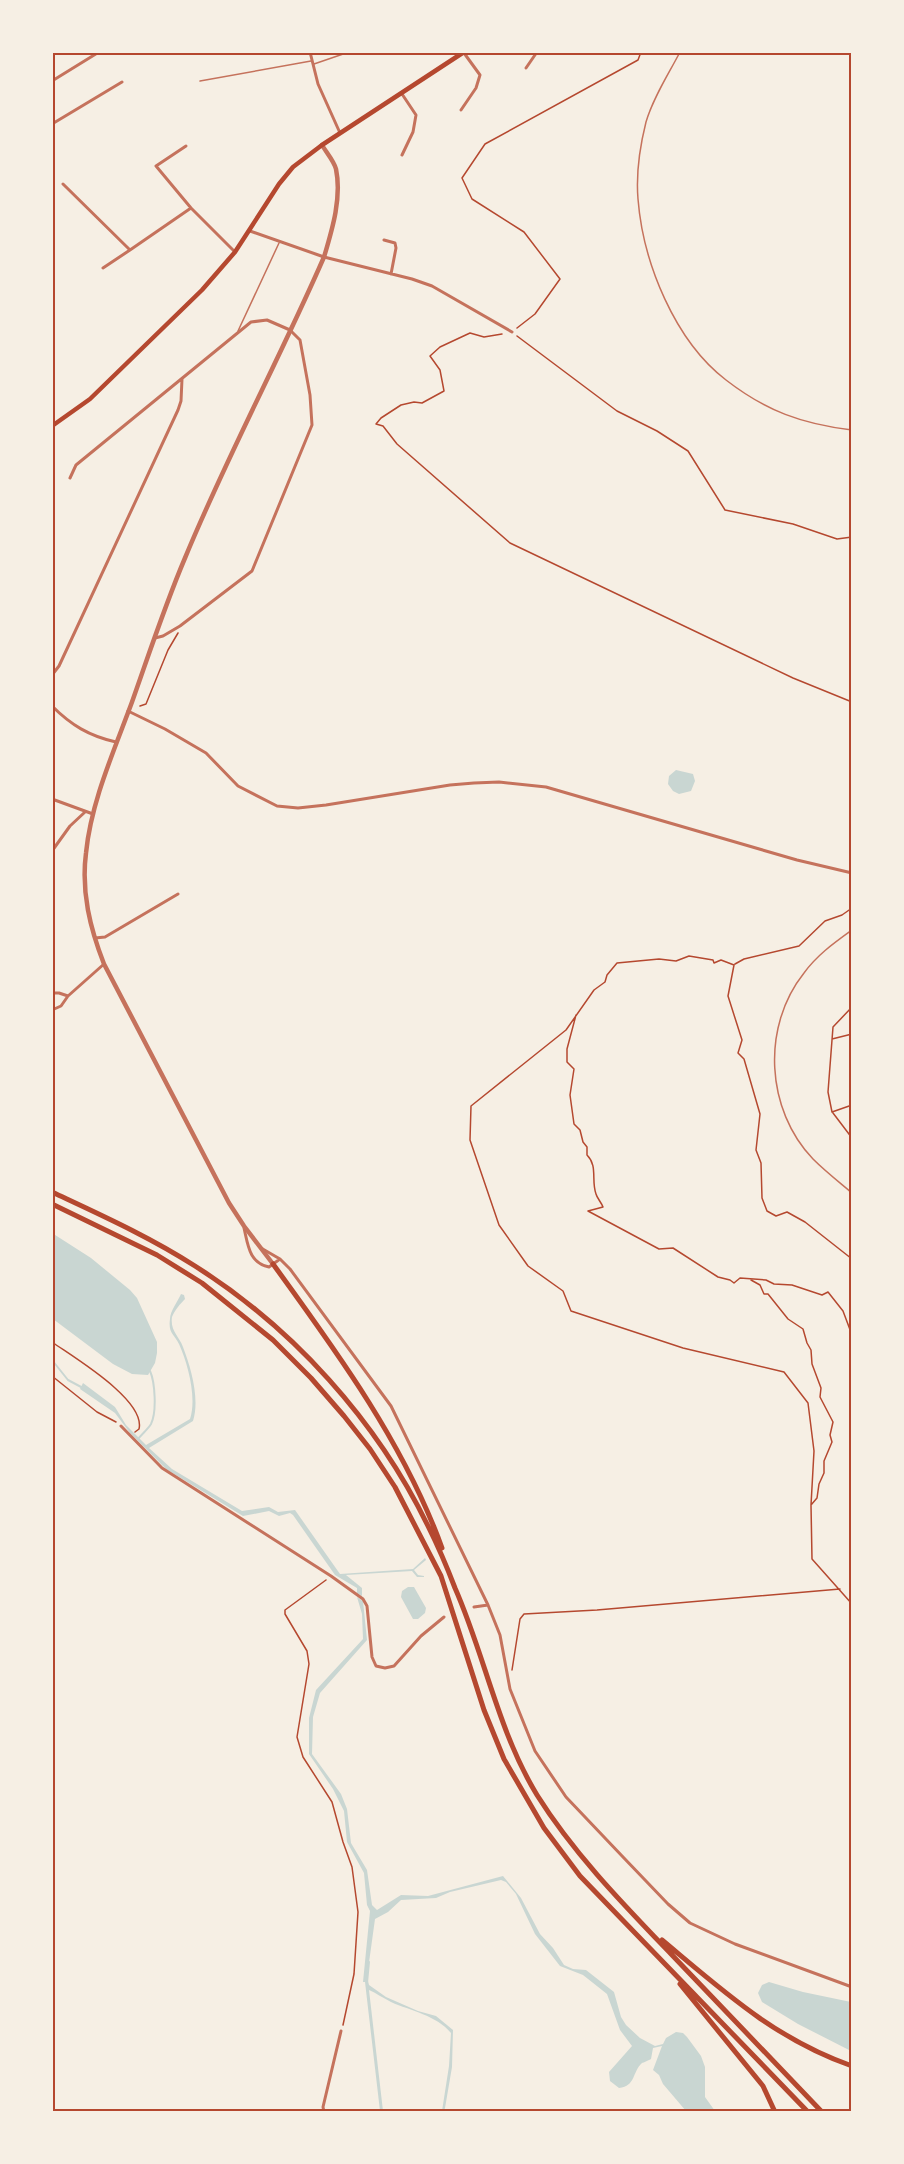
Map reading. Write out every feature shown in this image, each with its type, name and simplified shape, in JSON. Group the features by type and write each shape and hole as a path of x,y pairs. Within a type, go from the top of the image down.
{"highway":[{"path":"52,1192 155,1242 195,1265 234,1292 298,1348 346,1401 383,1450 428,1525 457,1592"},
{"path":"52,1204 157,1255 202,1283 273,1340 311,1378 344,1416 370,1449 395,1487 441,1576 484,1710 504,1759 544,1828 580,1876 808,2112"},
{"path":"273,1264 329,1342 378,1417 430,1516 503,1726 521,1768 538,1796 572,1846 642,1924 822,2112"},
{"path":"642,1924 760,2020 779,2032 852,2066"},
{"path":"650,1948 742,2058 763,2086 775,2112"}],"main road":[{"path":"52,426 90,399 202,290 235,252 293,167 322,145 464,52"}],"street":[{"path":"52,81 99,53 113,52"},
{"path":"310,52 318,84 340,133"},
{"path":"461,111 476,88 480,75 464,52"},
{"path":"526,68 537,52"},
{"path":"52,124 122,82"},
{"path":"402,94 416,116 413,132 402,155"},
{"path":"273,1264 244,1226 192,1133 104,964 94,938 84,885 85,855 93,814 128,711 186,556 324,257 332,232 338,194 336,167 322,145"},
{"path":"186,146 156,166 191,208 235,252"},
{"path":"63,184 130,250"},
{"path":"103,268 191,208"},
{"path":"248,231 324,257 432,286 512,332"},
{"path":"384,240 395,243 391,274"},
{"path":"70,478 76,465 251,322 267,320 290,330 300,340 310,395 312,426 252,571 180,626 154,639"},
{"path":"52,675 59,666 178,410 181,401 182,379"},
{"path":"52,706 68,722 81,730 118,742"},
{"path":"128,711 206,753 238,786 278,806 298,808 326,805 474,783 499,782 546,787 803,862 852,873"},
{"path":"52,799 93,814"},
{"path":"52,851 70,826 85,812"},
{"path":"94,938 105,937 178,894"},
{"path":"52,1010 61,1006 68,996 104,964"},
{"path":"52,993 68,996"},
{"path":"244,1226 252,1257 256,1262 269,1267 280,1259"},
{"path":"260,1247 280,1259 290,1269 390,1406 488,1605 500,1635 510,1689 535,1751 566,1797 668,1904 690,1923 710,1934 852,1987"},
{"path":"121,1426 162,1468 363,1599 367,1606 372,1657 376,1666 385,1668 394,1666 422,1636 444,1617"},
{"path":"474,1608 488,1605"},
{"path":"324,2112 323,2107 341,2031"}],"lane":[{"path":"200,81 313,63 349,52"},
{"path":"680,52 646,121 640,160 638,198 647,251 657,284 683,332 704,360 725,380 762,404 789,417 819,426 852,430"},
{"path":"237,335 279,242"},
{"path":"852,930 823,951 802,974 785,1004 776,1035 774,1072 780,1103 792,1130 812,1158 852,1193"}],"path":[{"path":"641,52 638,60 485,144 462,178 472,199 524,232 560,279 536,314 512,332 484,337 470,333 440,346 430,357 440,370 444,391 422,403 401,405 376,424 382,426 397,444 510,543 782,673 852,702"},
{"path":"512,332 617,411 657,431 688,451 726,510 793,524 837,539 852,537"},
{"path":"140,706 146,704 180,626"},
{"path":"852,908 842,915 825,921 799,946 744,959 734,964 721,960 714,963 713,960 689,956 676,961 659,959 617,963 607,975 605,982 594,990 566,1030 471,1106 470,1140 498,1225 528,1266 563,1291 571,1311 683,1348 784,1372 808,1403 814,1451 811,1505 812,1559 852,1604"},
{"path":"734,964 728,996 742,1040 738,1053 744,1059 760,1114 756,1150 761,1163 762,1198 766,1211 776,1216 787,1212 805,1222 852,1258"},
{"path":"852,1007 833,1027 828,1092 832,1112 852,1138"},
{"path":"576,1015 567,1049 567,1062 574,1069 570,1095 574,1124 580,1130 582,1142 587,1147 587,1155 593,1161 596,1195 603,1207 588,1211 659,1249 673,1248 718,1277 734,1283 740,1278 766,1280 774,1284 792,1285 822,1295 828,1292 843,1311 852,1335"},
{"path":"832,1039 852,1034"},
{"path":"832,1112 852,1105"},
{"path":"751,1280 760,1285 764,1294 768,1294 788,1319 803,1329 821,1388 820,1397 832,1422 831,1442 824,1473 817,1498 811,1505"},
{"path":"52,1342 121,1392 140,1421 139,1429"},
{"path":"52,1376 97,1412 121,1426"},
{"path":"331,1576 285,1610 285,1614 307,1651 309,1664 297,1737 303,1757 332,1803 352,1867 358,1912 354,1974 348,2009 341,2031"},
{"path":"510,1689 520,1619 524,1614 840,1589"}],"shaded area":[{"path":"676,770 693,774 695,781 691,791 679,794 673,791 668,784 669,776"},
{"path":"52,1233 91,1258 137,1298 157,1342 155,1363 148,1375 132,1374 113,1364 53,1319"},
{"path":"181,1294 185,1299 174,1312 172,1322 192,1374 195,1412 193,1421 149,1448 172,1469 242,1511 269,1507 278,1512 295,1510 340,1574 413,1569 425,1558 426,1560 414,1570 418,1575 424,1577 417,1577 412,1571 346,1575 362,1588 362,1596 357,1593 357,1588 335,1575 293,1515 290,1513 279,1516 269,1511 243,1516 166,1469 130,1433 115,1413 80,1389 83,1383 115,1407 126,1425 146,1445 190,1419 192,1391 186,1361 170,1327 171,1313"},
{"path":"408,1587 414,1587 426,1608 425,1613 418,1619 413,1619 401,1597 402,1591"},
{"path":"357,1597 363,1601 367,1640 320,1693 313,1717 312,1754 341,1794 347,1809 351,1843 367,1870 372,1905 377,1910 401,1895 428,1896 503,1876 521,1898 540,1934 564,1965 573,1969 586,1970 614,1992 621,2017 640,2038 655,2046 663,2044 666,2038 676,2032 683,2033 687,2037 701,2056 705,2067 705,2097 715,2111 686,2111 663,2084 659,2075 653,2070 662,2046 653,2048 651,2059 642,2063 628,2085 619,2088 610,2081 609,2072 632,2046 620,2030 607,1994 583,1975 560,1966 535,1934 516,1894 506,1882 501,1880 450,1892 436,1898 401,1900 388,1912 375,1919 367,1977 369,1985 386,1997 436,2016 453,2030 452,2067 445,2108 442,2111 451,2033 431,2018 391,2002 369,1990 383,2111 380,2111 365,1982 363,1982 370,1911 367,1905 364,1873 347,1842 344,1811 333,1789 309,1754 309,1718 316,1690 363,1639 362,1614"},
{"path":"769,1982 851,2002 851,2051 798,2024 762,2002 758,1993 762,1985"}],"waterway":[{"path":"52,1360 68,1380 83,1388"},
{"path":"138,1439 153,1419 155,1405 150,1371"},
{"path":"367,1983 369,1962"}]}
